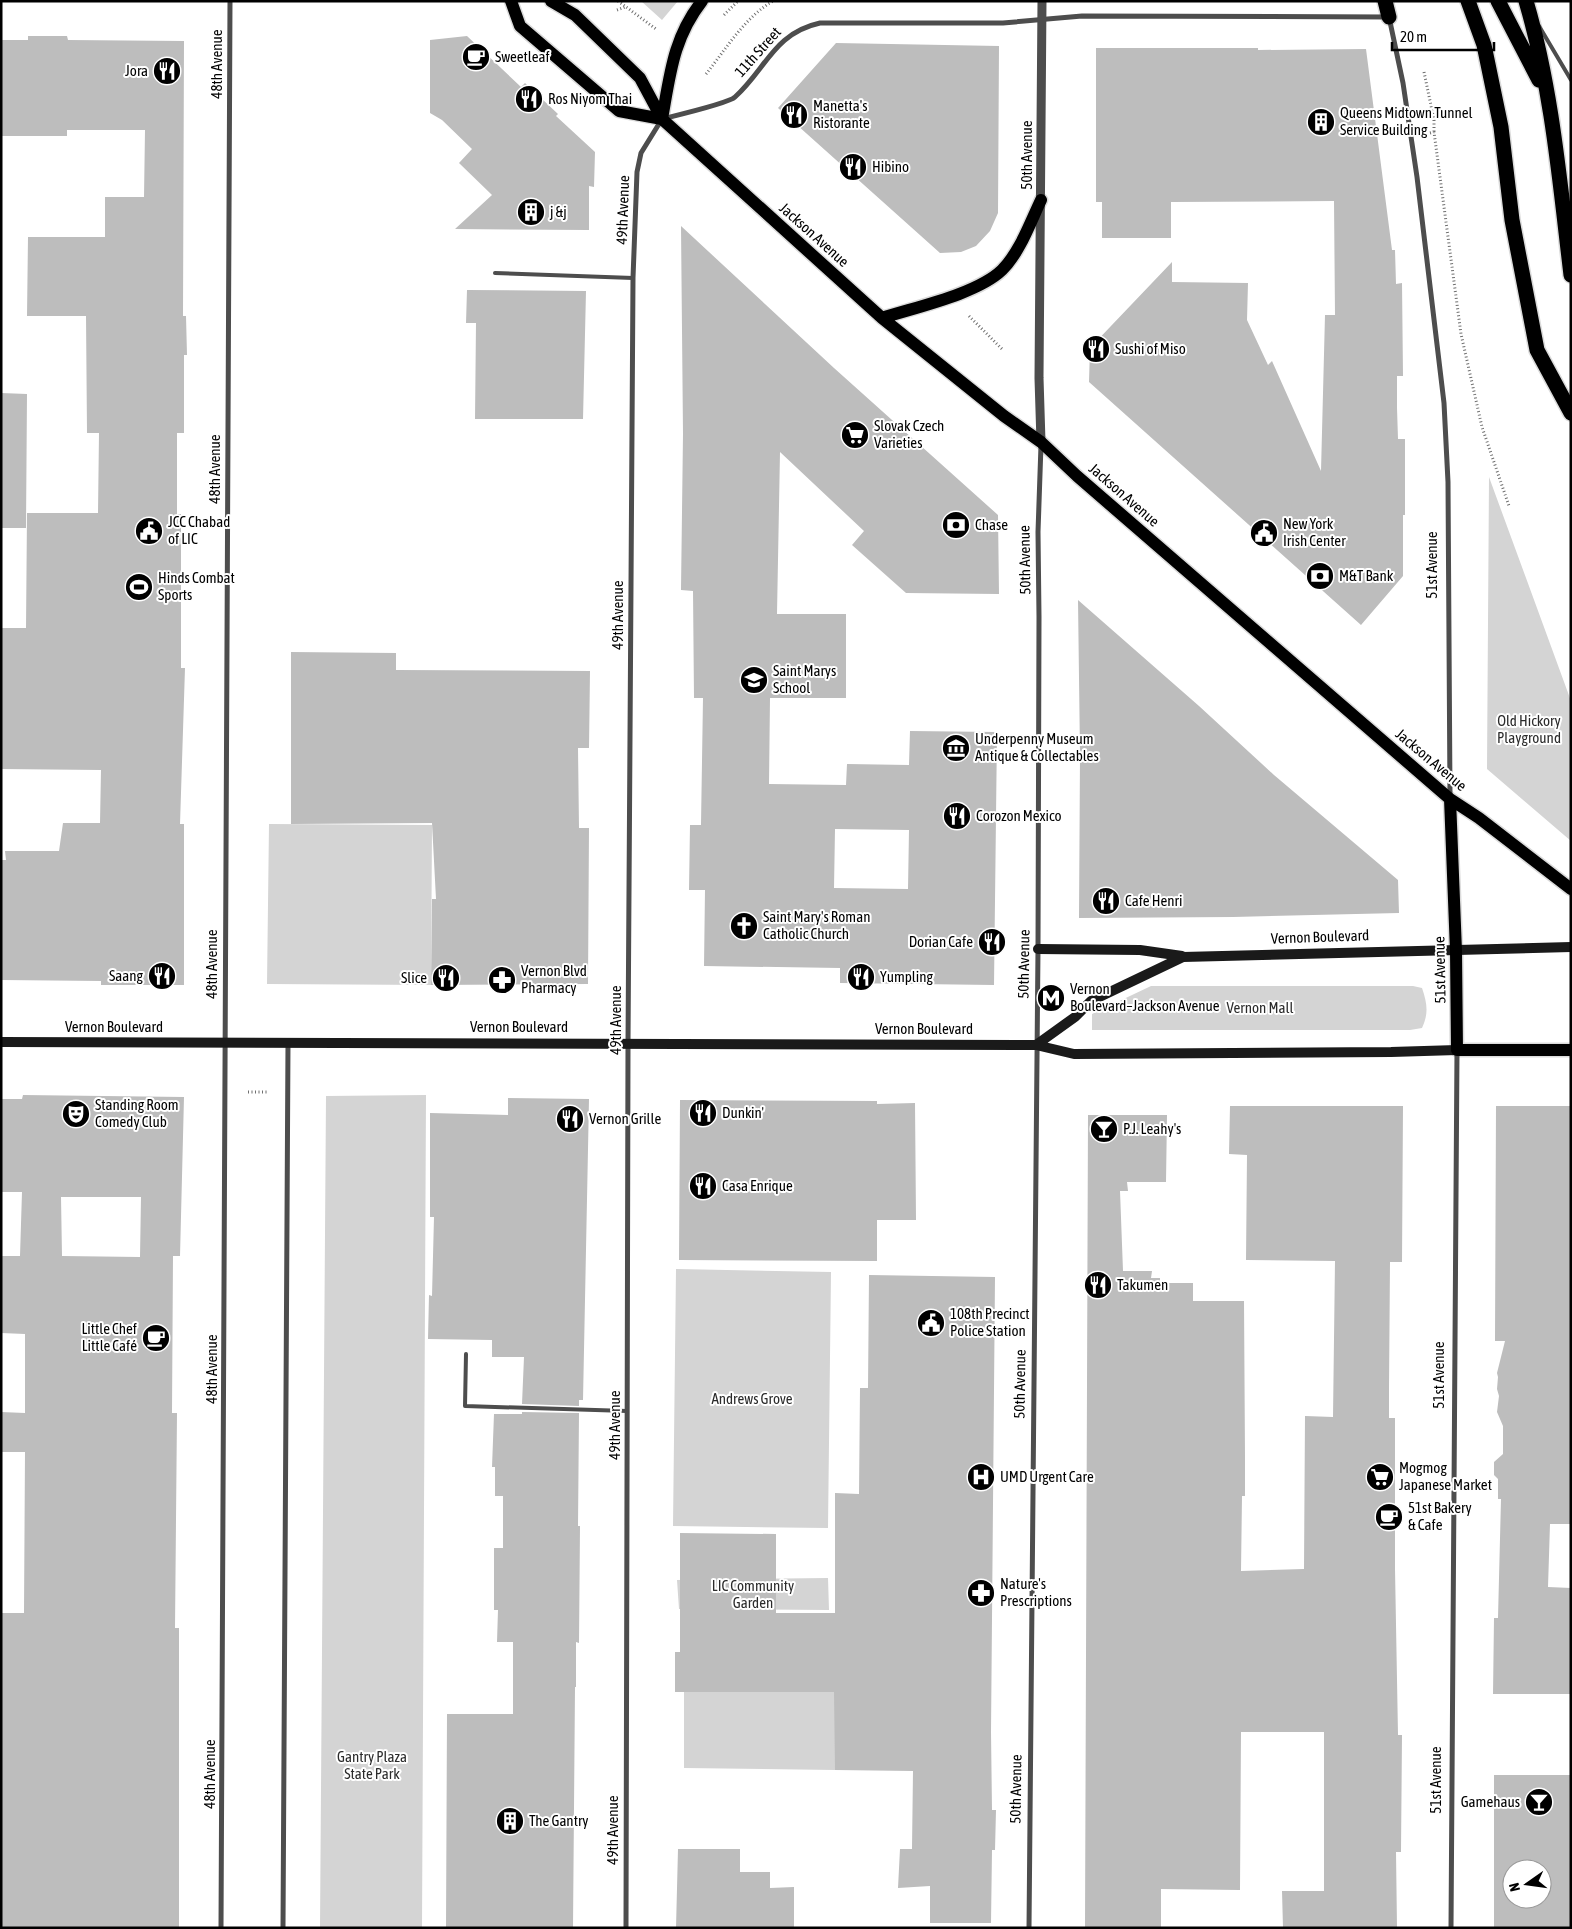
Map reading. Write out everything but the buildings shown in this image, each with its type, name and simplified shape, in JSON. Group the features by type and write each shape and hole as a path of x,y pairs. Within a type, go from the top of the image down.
{"highway":[{"path":"1386,1 1389,17"},
{"path":"1468,1 1484,45 1501,127 1512,220 1537,350 1571,413"},
{"path":"1498,1 1547,97"},
{"path":"1526,3 1537,44 1547,97 1571,275"}],"main road":[{"path":"511,1 520,26 619,111 662,119 676,47 694,12 702,1"},
{"name":"Jackson Avenue","path":"551,1 575,15 640,78 662,119 882,318 1004,416 1041,442 1077,476 1450,799 1479,818 1571,889"},
{"path":"882,318 969,290 993,277 1002,269 1017,249 1041,200"},
{"name":"51st Avenue","path":"1450,799 1456,951 1457,1050"},
{"name":"Vernon Boulevard","path":"1036,1045 1075,1017 1091,1001 1183,957 1571,947"},
{"path":"1038,949 1140,950 1183,957"},
{"name":"Vernon Boulevard","path":"1,1042 1036,1045 1074,1054 1571,1050"}],"street":[{"name":"48th Avenue","path":"221,1928 230,1"},
{"name":"50th Avenue","path":"1029,1928 1038,949 1040,617 1038,532 1041,442 1042,1"},
{"name":"11th Street","path":"662,119 734,98 789,36 807,26 832,22 1003,23 1082,16 1389,17"},
{"name":"51st Avenue","path":"1389,17 1403,83 1417,177 1444,403 1448,482 1450,799"},
{"name":"49th Avenue","path":"626,1928 628,1044 633,278 637,172 641,153 662,119"},
{"path":"283,1928 288,1042"},
{"name":"51st Avenue","path":"1451,1928 1457,1050"}],"lane":[{"path":"1526,3 1571,80"},
{"path":"495,273 633,278"},
{"path":"466,1354 465,1406 627,1411"}],"path":[{"path":"618,1 656,29"},
{"path":"706,74 729,43 762,7 773,1"},
{"path":"617,10 626,7"},
{"path":"1434,120 1434,132 1461,334 1482,427 1509,506"},
{"path":"1429,133 1434,132"},
{"path":"966,312 1003,350"},
{"path":"248,1092 269,1092"}],"green space":[{"path":"641,1 678,1 662,20"},
{"name":"Old Hickory Playground","path":"1489,477 1571,701 1571,841 1487,769"},
{"path":"269,824 432,825 431,985 267,984"},
{"name":"Vernon Mall","path":"1151,986 1413,986 1422,988 1426,1003 1426,1013 1422,1028 1410,1030 1092,1030 1092,1014"},
{"name":"Gantry Plaza State Park","path":"426,1095 422,1928 320,1928 326,1096"},
{"name":"Andrews Grove","path":"676,1269 831,1272 828,1528 673,1526"},
{"name":"LIC Community Garden","path":"828,1578 829,1610 679,1609 677,1580"},
{"path":"684,1692 835,1692 835,1770 684,1768"}],"place":[{"name":"Sweetleaf","path":"476,57"},
{"name":"Jora","path":"167,71"},
{"name":"Ros Niyom Thai","path":"529,99"},
{"name":"Manetta's Ristorante","path":"794,115"},
{"name":"Queens Midtown Tunnel Service Building","path":"1321,122"},
{"name":"Hibino","path":"853,167"},
{"name":"j &j","path":"531,212"},
{"name":"Sushi of Miso","path":"1096,349"},
{"name":"Slovak Czech Varieties","path":"855,435"},
{"name":"Chase","path":"956,525"},
{"name":"JCC Chabad of LIC","path":"149,531"},
{"name":"New York Irish Center","path":"1264,533"},
{"name":"M&T Bank","path":"1320,576"},
{"name":"Hinds Combat Sports","path":"139,587"},
{"name":"Saint Marys School","path":"754,680"},
{"name":"Underpenny Museum Antique & Collectables","path":"956,748"},
{"name":"Corozon Mexico","path":"957,816"},
{"name":"Cafe Henri","path":"1106,901"},
{"name":"Saint Mary's Roman Catholic Church","path":"744,926"},
{"name":"Dorian Cafe","path":"992,942"},
{"name":"Saang","path":"162,976"},
{"name":"Yumpling","path":"861,977"},
{"name":"Slice","path":"446,978"},
{"name":"Vernon Blvd Pharmacy","path":"502,980"},
{"name":"Vernon Boulevard–Jackson Avenue","path":"1051,998"},
{"name":"Dunkin'","path":"703,1113"},
{"name":"Standing Room Comedy Club","path":"76,1114"},
{"name":"Vernon Grille","path":"570,1119"},
{"name":"P.J. Leahy's","path":"1104,1129"},
{"name":"Casa Enrique","path":"703,1186"},
{"name":"Takumen","path":"1098,1285"},
{"name":"108th Precinct Police Station","path":"931,1323"},
{"name":"Little Chef Little Café","path":"156,1338"},
{"name":"UMD Urgent Care","path":"981,1477"},
{"name":"Mogmog Japanese Market","path":"1380,1477"},
{"name":"51st Bakery & Cafe","path":"1389,1517"},
{"name":"Nature's Prescriptions","path":"981,1593"},
{"name":"Gamehaus","path":"1539,1802"},
{"name":"The Gantry","path":"510,1821"}]}
